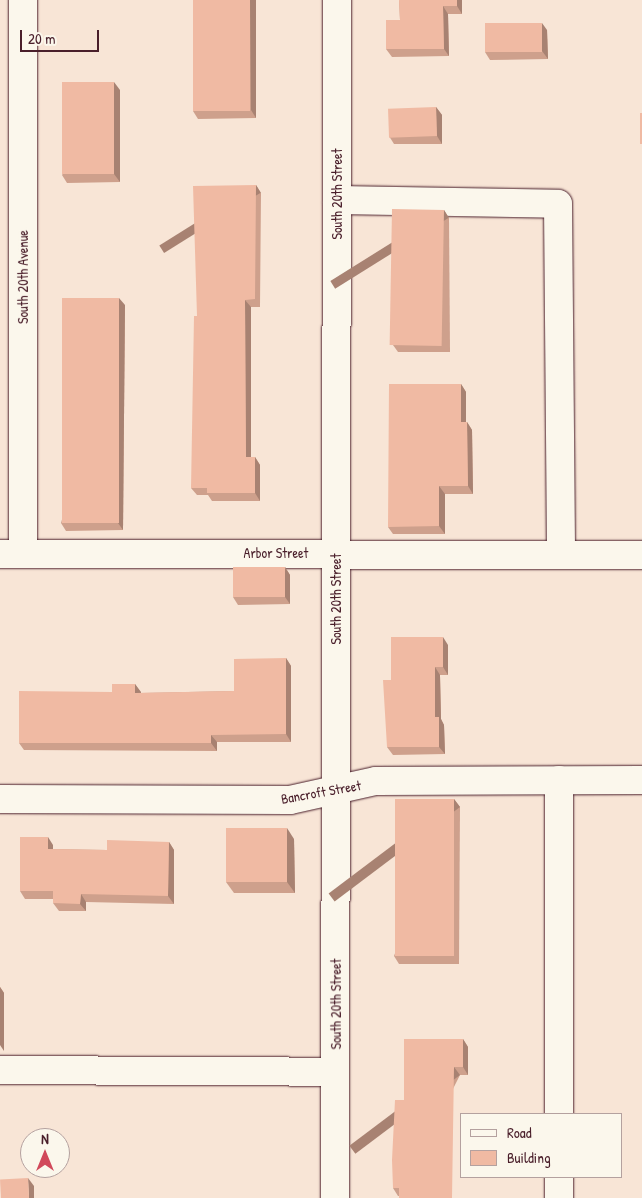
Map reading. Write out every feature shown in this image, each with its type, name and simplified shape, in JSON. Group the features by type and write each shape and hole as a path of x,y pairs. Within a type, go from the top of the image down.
{"street":[{"name":"South 20th Avenue","path":"11,554 23,0"},
{"name":"South 20th Street","path":"335,1198 337,0"},
{"path":"337,200 558,204 561,554"},
{"name":"Arbor Street","path":"11,554 642,555"},
{"path":"559,780 559,1113"},
{"name":"Bancroft Street","path":"0,799 290,800 376,781 642,780"},
{"path":"0,1070 335,1072"},
{"path":"559,1178 559,1198"}],"building":[{"path":"193,0 250,0 250,111 193,111"},
{"path":"399,0 457,0 457,6 443,6 444,49 386,49 386,20 400,20"},
{"path":"485,23 542,23 542,52 485,52"},
{"path":"62,82 114,82 114,174 62,174"},
{"path":"436,107 437,136 389,138 388,109"},
{"path":"640,113 642,113 642,144 640,144"},
{"path":"256,185 255,299 245,300 246,457 255,457 255,493 207,493 207,488 191,488 194,316 197,316 193,186"},
{"path":"392,209 444,210 442,346 390,345"},
{"path":"62,298 119,298 119,523 62,523"},
{"path":"389,384 461,384 461,422 467,422 468,486 439,486 439,526 388,527"},
{"path":"233,567 285,567 285,597 233,597"},
{"path":"391,637 443,637 443,667 435,667 435,717 439,717 439,747 387,747 383,680 391,680"},
{"path":"286,658 286,734 211,735 211,743 19,743 19,691 112,692 112,684 135,684 135,693 234,691 234,659"},
{"path":"395,799 454,799 454,956 395,956"},
{"path":"226,828 287,828 287,882 226,882"},
{"path":"20,837 48,837 48,849 107,850 107,840 169,842 168,896 81,894 80,904 53,903 53,891 20,891"},
{"path":"404,1039 463,1039 463,1067 454,1067 452,1198 399,1198 399,1188 393,1188 392,1160 395,1100 404,1100"},
{"path":"28,1178 29,1198 1,1198 0,1179"}]}
